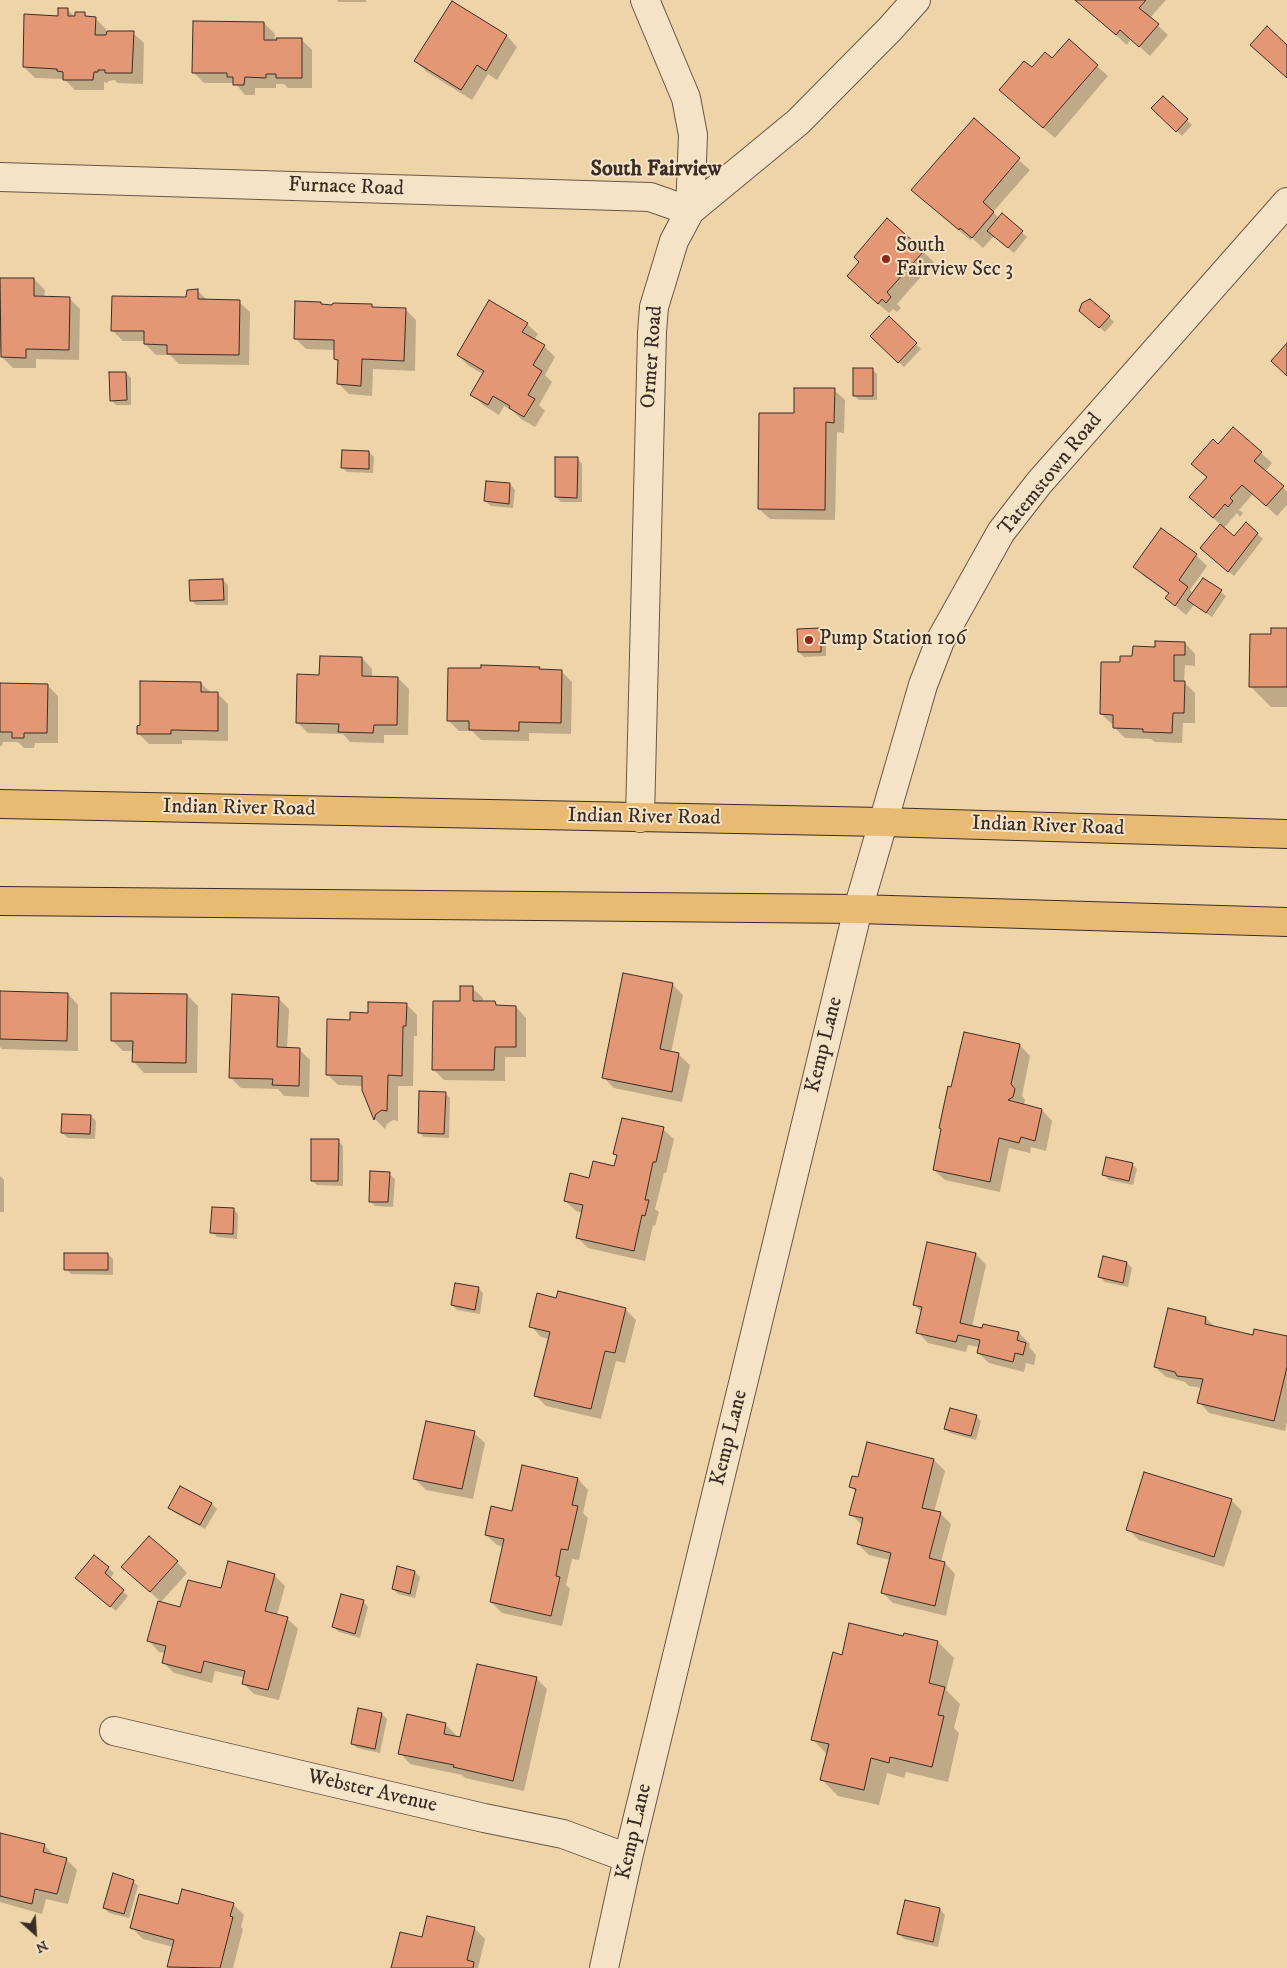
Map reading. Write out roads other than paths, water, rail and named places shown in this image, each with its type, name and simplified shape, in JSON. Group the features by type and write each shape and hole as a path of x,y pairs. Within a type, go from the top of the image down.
{"main road":[{"name":"Indian River Road","path":"0,804 882,822 1287,834"},
{"path":"0,901 858,909 1287,922"}],"street":[{"path":"645,0 686,98 693,135 690,211"},
{"name":"Ormer Road","path":"640,818 652,324 654,308 674,241 690,211 798,122 916,0"},
{"name":"Furnace Road","path":"0,177 650,197 690,211"},
{"name":"Tatemstown Road","path":"858,909 923,685 940,642 1001,532 1038,484 1287,202"},
{"name":"Kemp Lane","path":"604,1968 628,1858 858,909"},
{"name":"Webster Avenue","path":"114,1731 484,1818 562,1834 628,1858"}],"place":[{"name":"South Fairview Sec 3","path":"886,259"},
{"name":"Pump Station 106","path":"809,640"}],"district":[{"name":"South Fairview","path":"656,170"}]}
